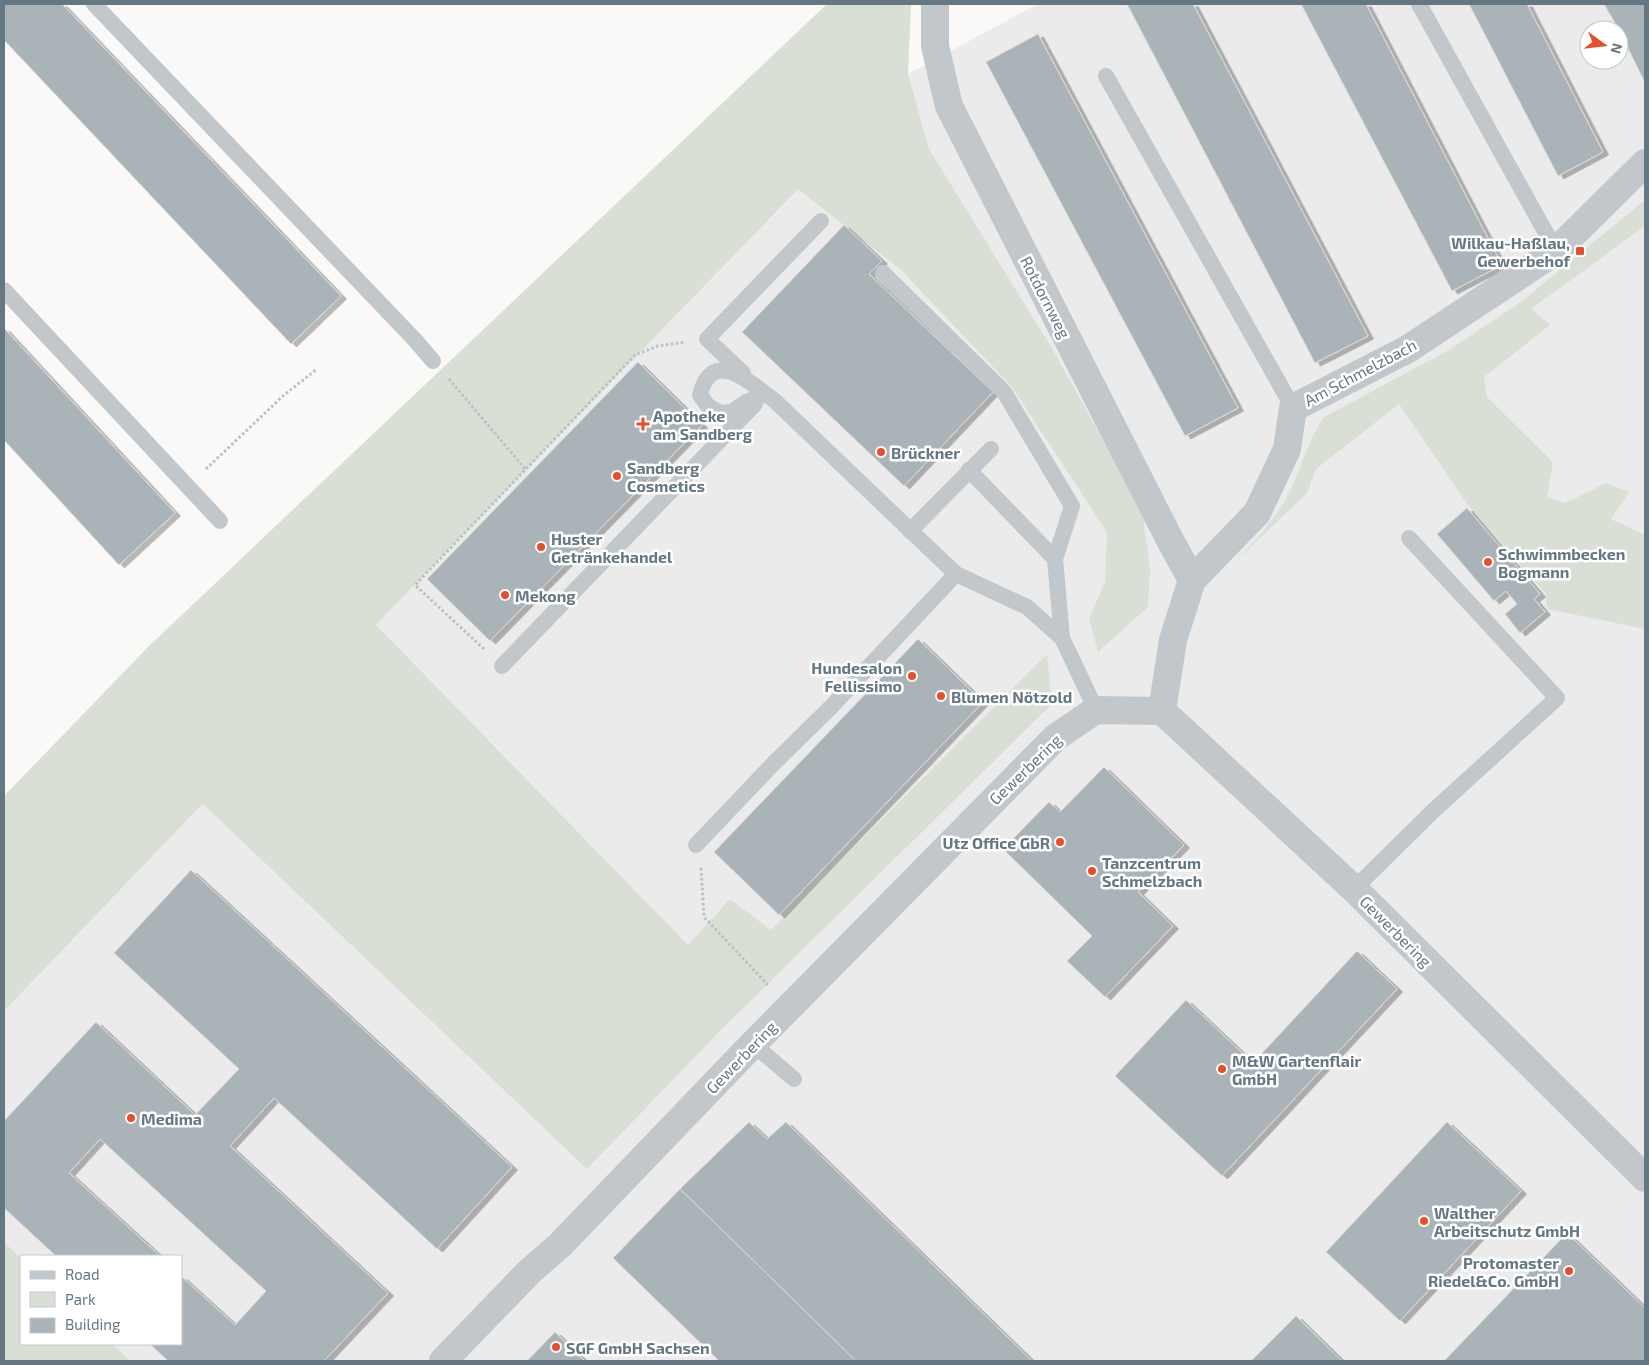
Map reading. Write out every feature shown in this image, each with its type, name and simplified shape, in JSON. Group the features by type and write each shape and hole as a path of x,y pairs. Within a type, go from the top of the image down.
{"street":[{"name":"Rotdornweg","path":"935,4 935,46 949,106 1192,580"},
{"name":"Am Schmelzbach","path":"1162,711 1173,640 1192,580 1257,513 1287,449 1292,408 1408,349 1556,251 1645,163"},
{"name":"Gewerbering","path":"443,1361 529,1272 560,1245 789,1007 1056,737 1096,710"},
{"path":"1096,710 1162,711"},
{"name":"Gewerbering","path":"1162,711 1354,889 1645,1178"}],"lane":[{"path":"94,4 433,361"},
{"path":"1419,4 1556,251"},
{"path":"1106,76 1292,408"},
{"path":"821,221 708,339 956,574 1027,608 1062,638"},
{"path":"883,273 1004,392 1072,506 1054,560 1062,638 1096,710"},
{"path":"4,290 220,521"},
{"path":"502,666 765,394"},
{"path":"910,531 991,449"},
{"path":"969,470 1054,560"},
{"path":"1354,889 1432,812 1557,698 1409,538"},
{"path":"696,845 831,707 956,574"},
{"path":"753,1044 794,1079"}],"path":[{"path":"502,666 415,585 635,355 658,346 708,339"},
{"path":"433,361 526,470"},
{"path":"188,487 284,395 317,369"},
{"path":"696,845 701,869 704,917 789,1007"}],"shaded area":[{"path":"1038,4 1645,4 1645,1361 4,1361 4,1011 908,74"}],"green space":[{"path":"827,4 911,4 908,74 929,149 1053,350 1142,510 1150,568 1148,607 1098,652 1089,618 1105,582 1107,532 1012,387 901,270 798,189 376,625 688,945 730,899 771,930 1047,654 1052,704 721,1030 587,1169 203,804 4,1011 4,796 150,645"},
{"path":"1645,200 1645,226 1531,309 1550,325 1484,377 1487,397 1553,462 1547,497 1565,503 1606,483 1629,492 1611,519 1645,535 1645,629 1547,609 1546,594 1468,505 1399,404 1316,469 1307,493 1234,563 1263,531 1282,505 1293,485 1313,436 1324,417 1449,350 1521,302"},
{"path":"4,1242 20,1258 20,1345 113,1345 130,1361 4,1361"}],"building":[{"path":"4,4 62,4 341,296 291,344 4,40"},
{"path":"1127,4 1193,4 1368,336 1315,363"},
{"path":"1301,4 1366,4 1502,265 1452,291"},
{"path":"1469,4 1527,4 1603,152 1558,176"},
{"path":"1604,4 1645,4 1645,83 1629,50 1629,20 1613,20"},
{"path":"1038,34 1238,408 1185,436 986,62"},
{"path":"844,225 882,261 869,274 993,392 904,486 742,332"},
{"path":"4,328 175,513 119,565 4,440"},
{"path":"638,362 702,425 490,641 427,579"},
{"name":"Schwimmbecken Bogmann","path":"1467,508 1540,594 1534,599 1545,612 1520,633 1505,614 1517,604 1506,591 1494,601 1437,534"},
{"path":"918,639 983,702 779,915 714,852"},
{"name":"Tanzcentrum Schmelzbach","path":"1104,767 1184,845 1138,892 1173,926 1105,997 1067,961 1092,936 1003,849 1049,802 1060,812"},
{"name":"Medima","path":"191,870 512,1167 437,1249 274,1098 230,1146 388,1293 324,1361 168,1361 151,1345 182,1345 182,1277 235,1325 266,1291 100,1139 69,1173 159,1255 55,1255 4,1208 4,1121 96,1022 195,1115 239,1069 114,953"},
{"name":"M&W Gartenflair GmbH","path":"1357,951 1397,989 1222,1176 1115,1076 1186,1000 1253,1063"},
{"path":"749,1122 767,1139 786,1122 1032,1361 856,1361 680,1189"},
{"name":"Walther Arbeitschutz GmbH","path":"1447,1122 1521,1191 1400,1321 1326,1252"},
{"path":"680,1189 856,1361 719,1361 613,1258"},
{"name":"Protomaster Riedel&Co. GmbH","path":"1567,1233 1645,1308 1645,1361 1444,1361"},
{"path":"1296,1316 1342,1361 1251,1361"},
{"name":"SGF GmbH Sachsen","path":"555,1332 585,1361 527,1361"}],"place":[{"name":"Wilkau-Haßlau, Gewerbehof","path":"1580,251"},
{"name":"Apotheke am Sandberg","path":"643,424"},
{"name":"Brückner","path":"881,452"},
{"name":"Sandberg Cosmetics","path":"617,476"},
{"name":"Huster Getränkehandel","path":"541,547"},
{"name":"Schwimmbecken Bogmann","path":"1488,562"},
{"name":"Mekong","path":"505,595"},
{"name":"Hundesalon Fellissimo","path":"912,676"},
{"name":"Blumen Nötzold","path":"941,696"},
{"name":"Utz Office GbR","path":"1060,842"},
{"name":"Tanzcentrum Schmelzbach","path":"1092,871"},
{"name":"M&W Gartenflair GmbH","path":"1222,1069"},
{"name":"Medima","path":"131,1118"},
{"name":"Walther Arbeitschutz GmbH","path":"1424,1221"},
{"name":"Protomaster Riedel&Co. GmbH","path":"1569,1271"},
{"name":"SGF GmbH Sachsen","path":"556,1347"}]}
